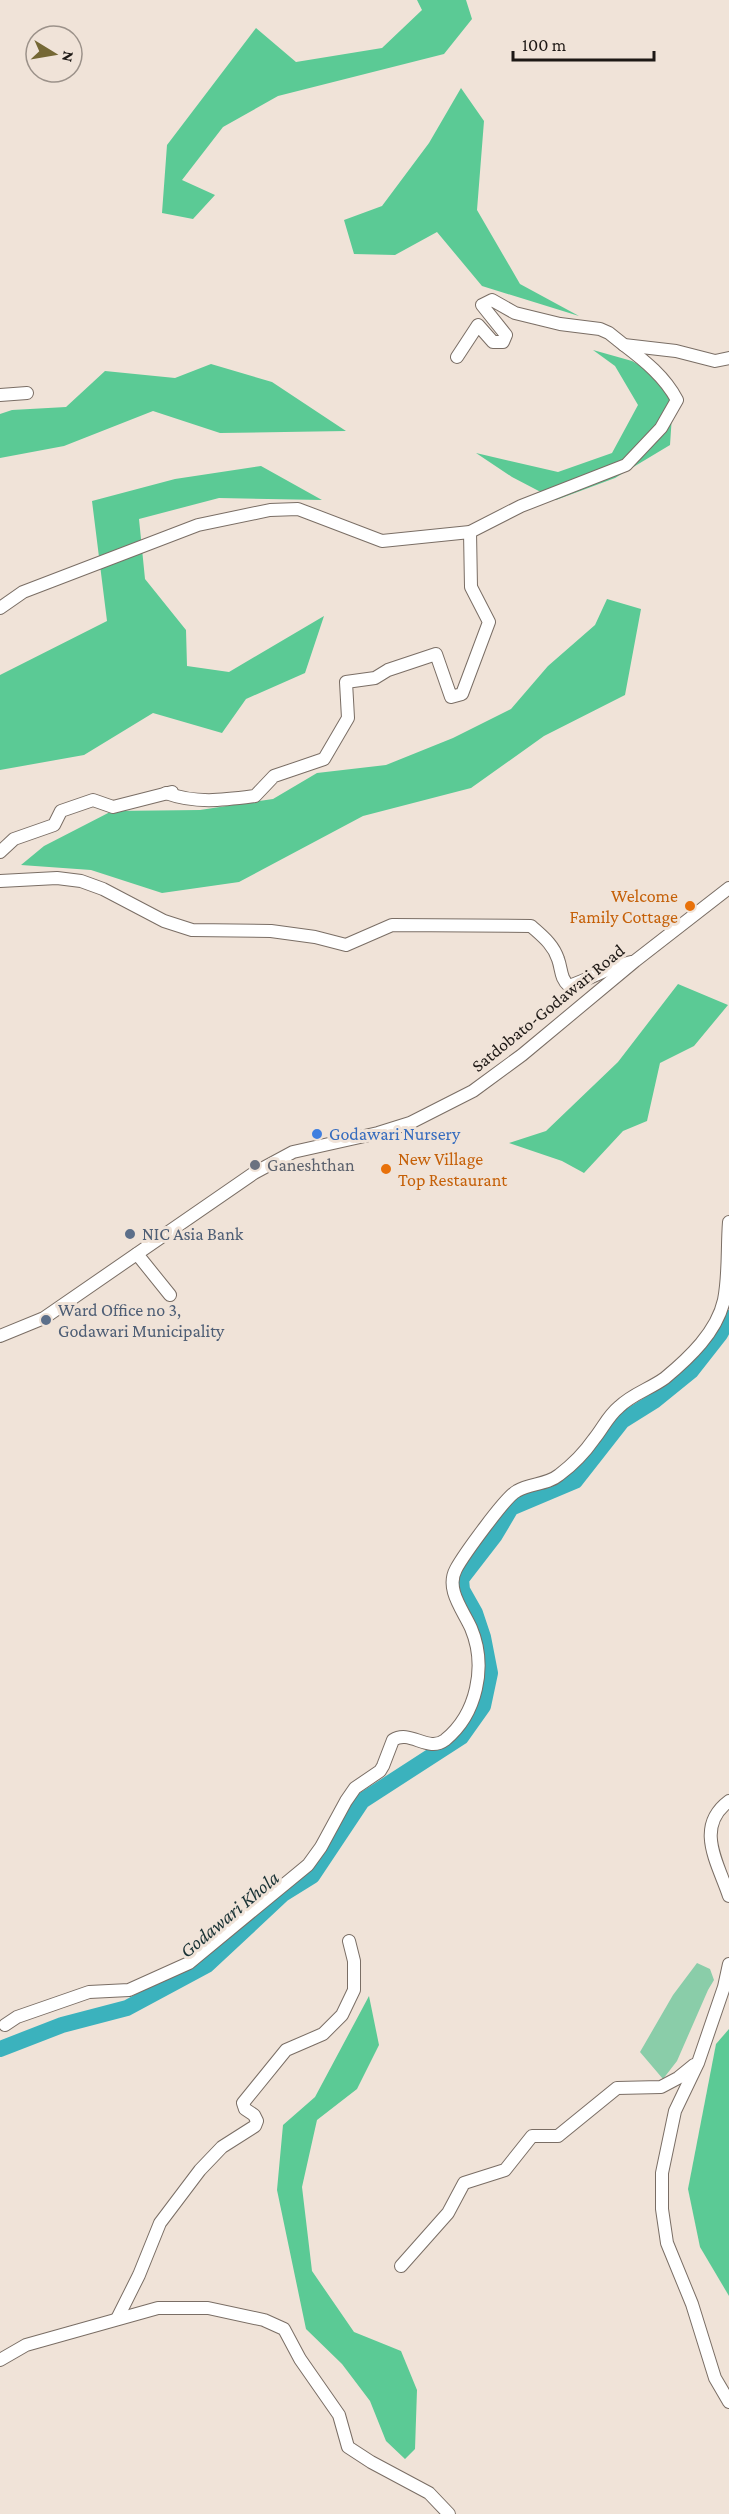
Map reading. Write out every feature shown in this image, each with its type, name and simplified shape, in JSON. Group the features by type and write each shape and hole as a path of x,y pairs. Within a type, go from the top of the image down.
{"street":[{"path":"0,608 24,592 198,525 270,510 298,509 382,541 470,532 521,506 627,465 661,428 677,400 669,386 645,361 609,333 600,329 560,324 515,313 492,300 482,305 506,335 503,342 493,342 478,325 457,357"},
{"path":"624,345 676,351 714,362 729,358"},
{"path":"0,395 27,393"},
{"path":"166,793 182,799 198,801 255,796 274,776 324,759 348,718 346,682 375,678 388,670 436,654 451,697 462,694 489,622 471,587 470,532"},
{"path":"0,852 14,839 54,825 61,811 93,800 113,807 179,790"},
{"path":"0,881 57,878 81,881 103,889 164,921 192,930 270,931 315,937 346,945 392,925 531,926 549,941 558,959 562,980 569,986 587,980 612,966 635,961"},
{"name":"Satdobato-Godawari Road","path":"0,1336 44,1317 254,1173 293,1152 378,1133 410,1123 473,1091 522,1055 635,961 729,888"},
{"path":"2,2024 89,1992 129,1990 189,1963 308,1864 321,1847 355,1788 383,1766 393,1740 406,1736 429,1744 438,1743 462,1722 476,1690 478,1668 472,1631 452,1588 456,1569 509,1496 534,1483 546,1482 559,1476 594,1440 604,1423 621,1404 661,1380 689,1358 713,1326 724,1299 729,1222"},
{"path":"137,1254 170,1295"},
{"path":"729,1801 716,1814 710,1829 711,1845 729,1896"},
{"path":"117,2319 139,2275 160,2223 200,2170 222,2146 255,2126 254,2115 245,2109 243,2103 286,2050 323,2034 342,2015 354,1990 354,1961 349,1941"},
{"path":"729,1964 724,1987 698,2063 675,2111 662,2173 662,2209 667,2243 692,2304 716,2378 729,2402"},
{"path":"401,2266 448,2213 464,2183 506,2170 532,2136 558,2136 617,2088 661,2087 698,2063"},
{"path":"0,2360 26,2345 158,2308 208,2308 264,2320 284,2329 300,2359 339,2415 348,2447 429,2493 449,2514"}],"green space":[{"path":"417,0 466,0 472,19 444,54 278,96 223,127 182,180 215,195 193,219 162,213 167,145 256,28 296,62 382,48 422,10"},
{"path":"461,88 484,121 477,210 520,284 579,316 482,286 437,232 395,255 354,254 344,220 382,206 429,143"},
{"path":"593,350 632,361 674,385 670,445 615,478 556,500 512,477 476,453 558,472 612,453 638,405 615,366"},
{"path":"211,364 272,382 346,431 220,433 153,411 64,446 0,458 0,414 12,410 66,407 105,371 175,378"},
{"path":"261,466 322,500 219,498 139,519 145,579 186,630 187,666 229,672 324,616 305,673 246,699 222,733 153,713 84,755 0,770 0,675 107,621 92,501 175,479"},
{"path":"607,599 641,609 625,695 544,736 471,788 363,816 239,882 162,893 91,870 21,865 44,846 112,811 200,810 273,799 317,773 386,765 453,738 511,709 548,666 595,625"},
{"path":"678,984 728,1005 694,1046 660,1063 647,1121 623,1131 584,1173 562,1161 509,1143 546,1131 618,1062"},
{"path":"697,1963 710,1969 714,1980 677,2061 663,2079 640,2052 673,1995"},
{"path":"369,1996 379,2045 357,2089 317,2120 302,2187 312,2271 354,2332 401,2351 417,2390 415,2449 405,2459 386,2441 370,2401 342,2364 306,2329 277,2190 283,2125 315,2097"},
{"path":"729,2029 729,2296 700,2247 688,2189 716,2044"}],"waterway":[{"name":"Godawari Khola","path":"0,2049 62,2025 127,2008 207,1965 283,1894 312,1876 362,1801 461,1737 483,1706 490,1673 483,1637 475,1613 462,1590 461,1579 495,1535 511,1508 575,1481 622,1421 654,1401 691,1371 720,1334 729,1318"}],"place":[{"name":"Welcome Family Cottage","path":"690,906"},
{"name":"Godawari Nursery","path":"317,1134"},
{"name":"Ganeshthan","path":"255,1165"},
{"name":"New Village Top Restaurant","path":"386,1169"},
{"name":"NIC Asia Bank","path":"130,1234"},
{"name":"Ward Office no 3, Godawari Municipality","path":"46,1320"}]}
